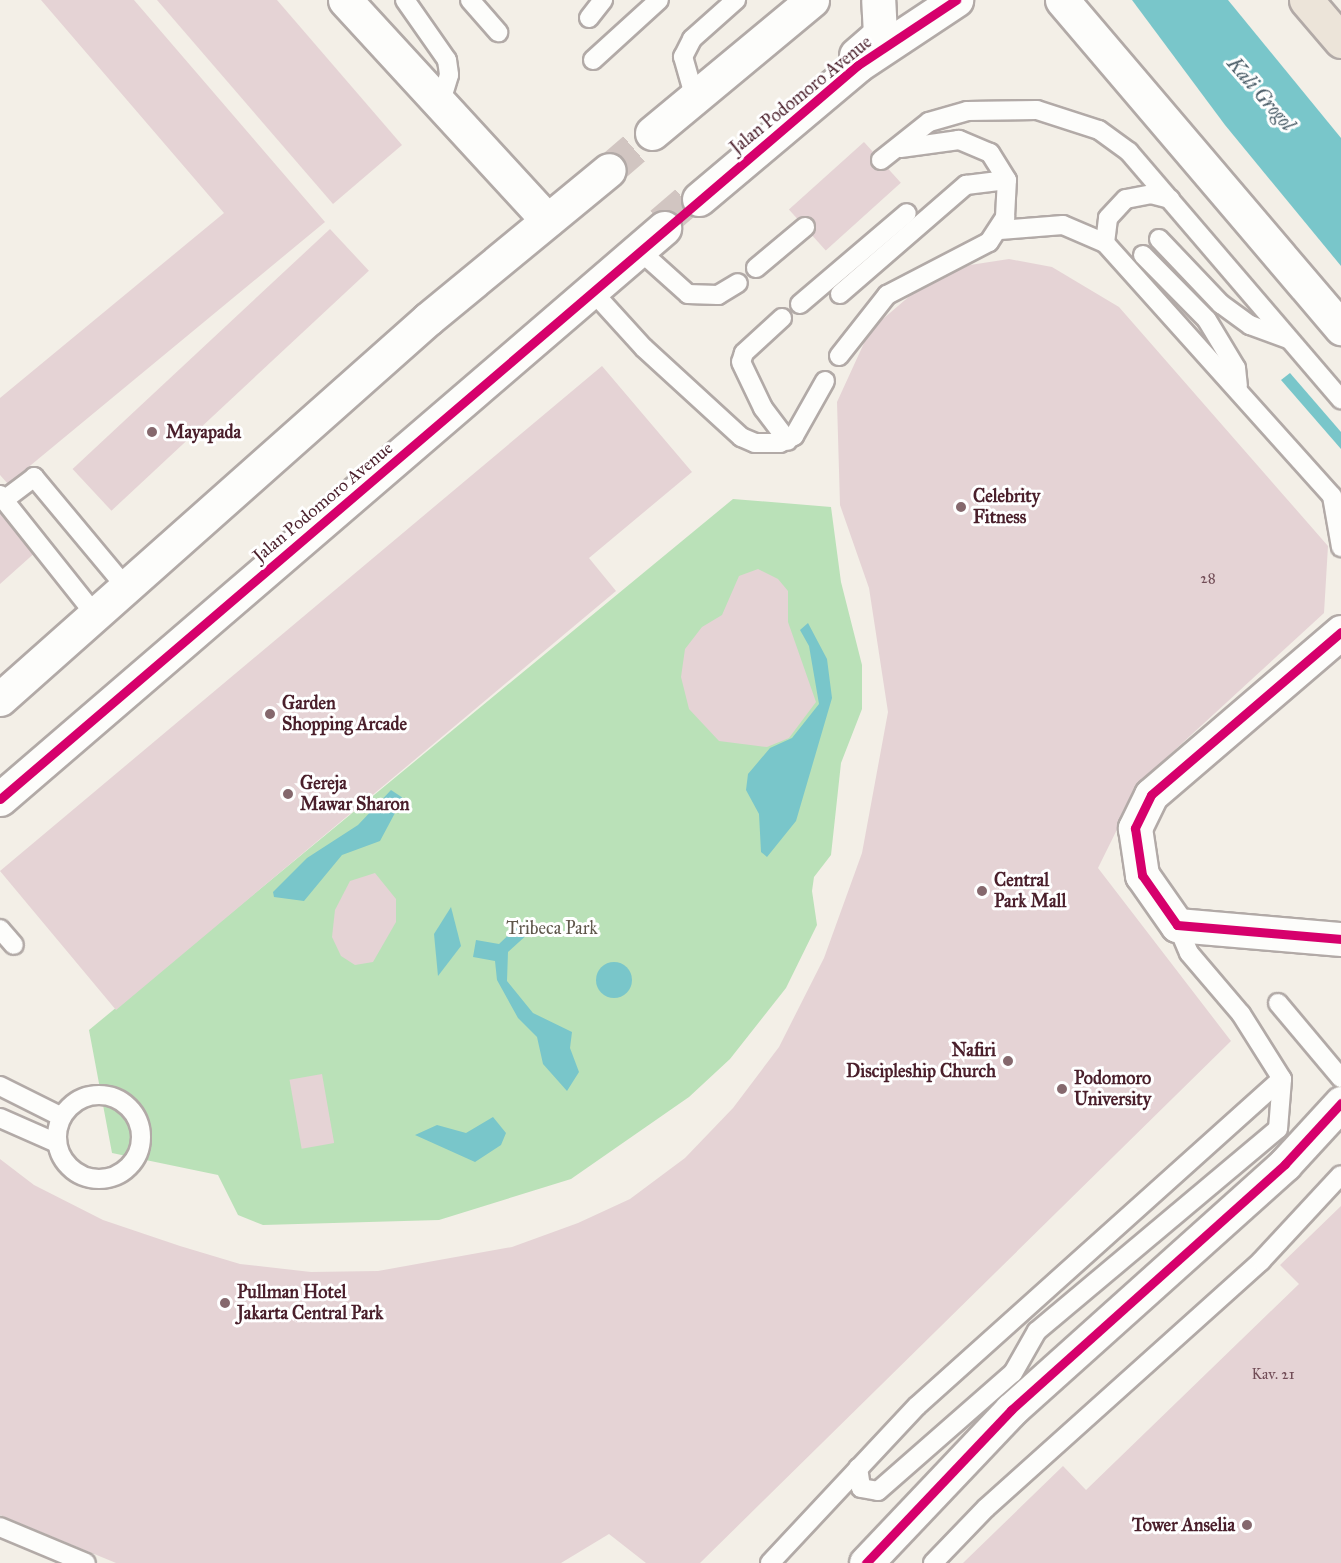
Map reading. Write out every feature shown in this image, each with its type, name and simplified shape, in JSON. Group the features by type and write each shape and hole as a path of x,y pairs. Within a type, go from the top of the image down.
{"highway":[{"path":"1306,0 1341,41"}],"street":[{"path":"345,0 547,220"},
{"path":"652,133 694,95 812,0"},
{"name":"Jalan Podomoro Avenue","path":"878,0 880,34 698,196 858,65 956,0"},
{"path":"1062,0 1341,328"},
{"path":"0,699 124,585 547,220 609,170"},
{"name":"Jalan Podomoro Avenue","path":"0,799 583,301 639,250 662,225 598,275 583,301"},
{"path":"1341,632 1142,808 1135,828 1142,875 1177,925 1341,939"},
{"path":"866,1563 1011,1410 1285,1164 1341,1102"}],"lane":[{"path":"405,0 447,60 449,75 441,102"},
{"path":"470,0 498,32"},
{"path":"589,18 603,0"},
{"path":"593,60 658,0"},
{"path":"694,95 683,57 692,39 736,0"},
{"path":"839,356 887,295 989,242 1000,230 1007,180 990,153 959,140 917,142 886,156 939,119 967,111 1036,110 1099,130 1129,152 1341,399"},
{"path":"840,294 966,185 1007,180"},
{"path":"1105,243 1108,218 1126,199 1145,194 1170,199"},
{"path":"800,304 907,213"},
{"path":"1000,230 1063,225 1105,243 1238,386 1337,498 1341,547"},
{"path":"756,268 805,227"},
{"path":"1160,239 1221,304 1250,325 1292,341"},
{"path":"639,250 675,288 688,294 718,295 738,283"},
{"path":"1143,255 1207,320 1236,368 1238,386"},
{"path":"583,301 644,348 741,437 763,444 788,441 809,416 825,381"},
{"path":"782,318 744,352 741,362 763,408 788,441"},
{"path":"93,612 2,497 34,477 124,585"},
{"path":"858,1468 856,1483 868,1492 890,1482 1013,1373 1032,1339 1278,1129 1282,1079 1241,1014 1189,953 1177,925"},
{"path":"0,929 14,945"},
{"path":"1278,1003 1341,1078"},
{"path":"770,1563 858,1468 1003,1331 1282,1079"},
{"path":"0,1086 62,1117"},
{"path":"111,1096 134,1112 142,1140 130,1166 107,1178 80,1175 69,1167 57,1143 62,1117 82,1098 111,1096"},
{"path":"0,1118 57,1143"},
{"path":"933,1563 986,1508 1261,1261 1341,1175"},
{"path":"1003,1331 1032,1339"},
{"path":"0,1527 86,1563"}],"green space":[{"name":"Tribeca Park","path":"733,499 831,507 841,582 862,665 862,709 841,763 831,855 814,877 812,891 817,925 786,988 730,1059 689,1097 571,1179 439,1220 263,1225 238,1215 218,1175 112,1153 89,1030"}],"water":[{"name":"Kali Grogol","path":"1132,0 1228,0 1341,138 1341,266 1225,125"},
{"path":"1290,373 1341,432 1341,449 1281,380"},
{"path":"808,623 827,659 832,698 796,821 767,857 761,852 759,814 746,790 748,774 770,748 792,738 819,704 809,646 800,630"},
{"path":"391,790 403,798 380,841 342,855 304,901 274,897 273,892 307,858 358,825"},
{"path":"451,907 461,946 438,976 434,934"},
{"path":"522,922 530,932 508,952 507,981 533,1013 572,1032 570,1048 579,1072 567,1091 543,1064 537,1037 518,1018 497,980 495,961 473,957 476,940 499,944"},
{"path":"614,962 626,968 632,980 626,992 614,998 602,992 596,980 602,968"},
{"path":"493,1117 506,1133 501,1145 475,1162 415,1135 437,1125 466,1133"}],"building":[{"path":"41,0 134,0 325,222 8,484 0,475 0,398 224,213"},
{"path":"157,0 277,0 402,145 333,204"},
{"path":"864,142 901,183 826,250 789,210"},
{"path":"330,229 369,271 111,511 73,469"},
{"name":"Central Park Mall","path":"1009,259 1052,267 1119,307 1328,546 1324,613 1141,781 1098,868 1231,1041 700,1563 646,1563 609,1534 561,1563 116,1563 0,1515 0,1159 34,1185 103,1220 240,1264 311,1272 378,1271 512,1247 578,1223 630,1199 685,1158 733,1108 779,1047 824,958 862,853 888,712 869,588 840,505 837,402 870,330 919,288 970,265"},
{"name":"Garden Shopping Arcade","path":"602,366 692,472 589,558 616,591 116,1010 0,871"},
{"path":"0,509 38,550 0,584"},
{"path":"758,569 778,579 788,591 788,622 816,702 789,738 767,747 719,741 689,709 681,677 685,649 702,627 722,615 739,576"},
{"path":"375,873 396,899 396,922 373,962 355,965 341,956 332,937 335,910 350,881"},
{"path":"322,1074 334,1143 302,1149 290,1080"},
{"path":"1341,1206 1341,1563 963,1563 1063,1466 1086,1490 1299,1284 1280,1265"}],"tunnel":[{"path":"609,170 652,133"},
{"path":"661,223 697,192"}],"cycle path":[{"path":"0,799 858,65 956,0"},
{"path":"1341,632 1151,795 1135,828 1142,875 1177,925 1341,939"},
{"path":"866,1563 1011,1410 1285,1164 1341,1103"}],"place":[{"name":"Mayapada","path":"152,432"},
{"name":"Celebrity Fitness","path":"961,507"},
{"name":"Garden Shopping Arcade","path":"270,714"},
{"name":"Gereja Mawar Sharon","path":"288,794"},
{"name":"Central Park Mall","path":"982,891"},
{"name":"Nafiri Discipleship Church","path":"1008,1061"},
{"name":"Podomoro University","path":"1062,1089"},
{"name":"Pullman Hotel Jakarta Central Park","path":"225,1303"},
{"name":"Tower Anselia","path":"1247,1525"}]}
